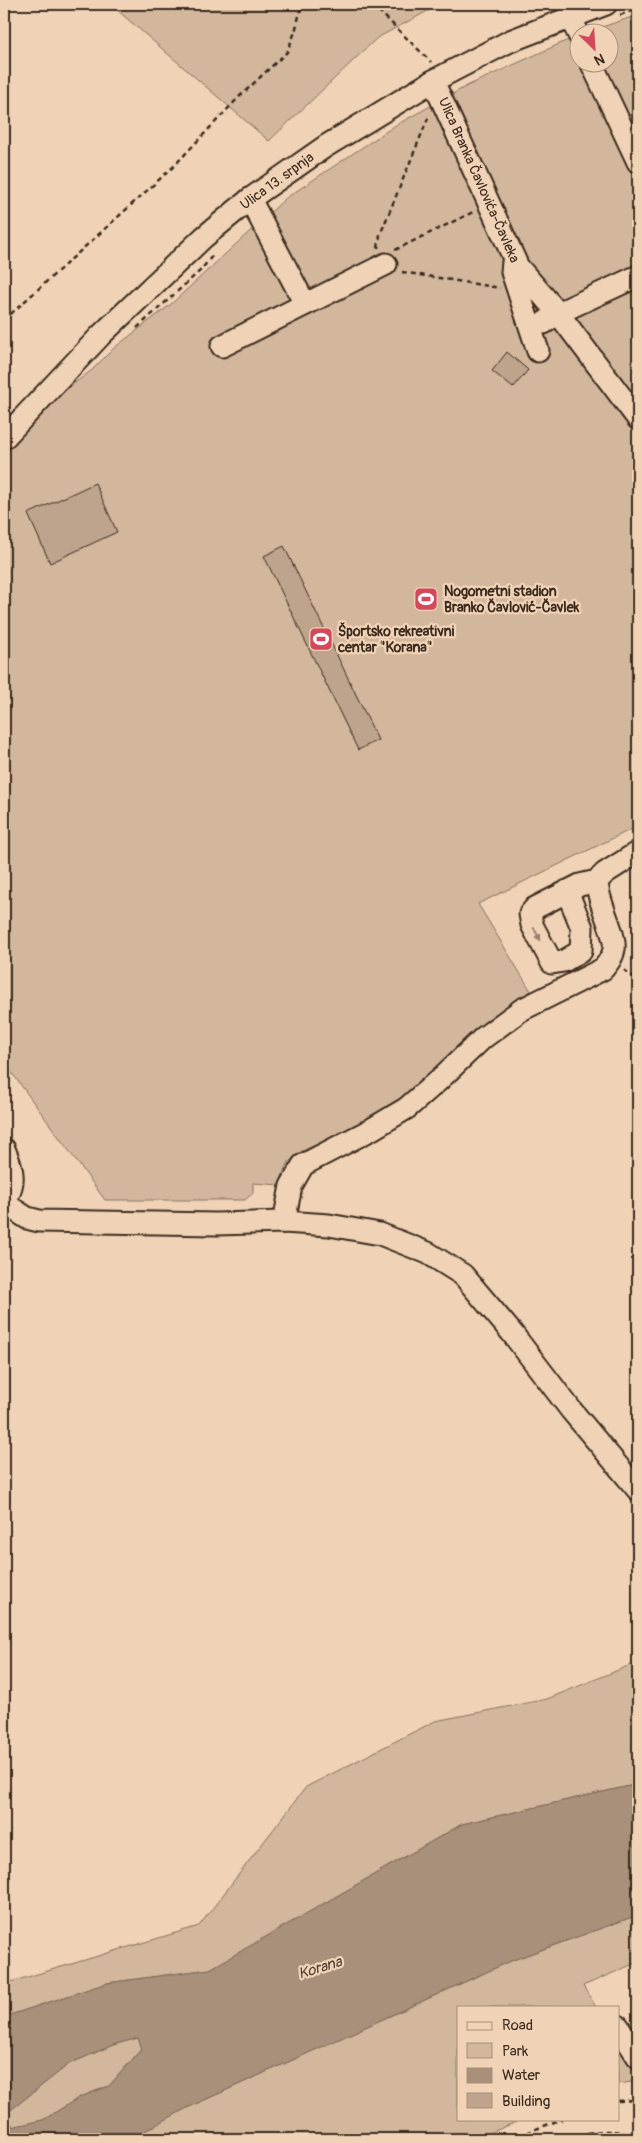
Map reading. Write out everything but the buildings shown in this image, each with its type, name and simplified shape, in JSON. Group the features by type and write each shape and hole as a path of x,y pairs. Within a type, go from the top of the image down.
{"street":[{"name":"Ulica 13. srpnja","path":"4,438 100,335 204,237 250,199 326,146 439,78 510,41 606,4"},
{"path":"570,17 572,22"},
{"path":"597,72 638,162"},
{"name":"Ulica Branka Čavlovića-Čavleka","path":"439,78 514,259 551,318 638,419"},
{"path":"250,199 305,304"},
{"path":"514,259 512,272 538,352"},
{"path":"222,346 305,304 384,260"},
{"path":"551,318 638,276"},
{"path":"567,891 580,885 597,882 605,873 638,852"},
{"path":"284,1222 291,1186 303,1165 372,1130 407,1108 482,1038 521,1010 603,969 611,960 615,947 597,892 597,882"},
{"path":"4,1150 12,1172 13,1185 4,1204 27,1218 39,1221 216,1224 284,1222 329,1225 380,1234 428,1253 463,1275 638,1490"},
{"path":"620,2029 638,2057"}],"path":[{"path":"4,320 172,168 239,97 286,52 296,32 302,4"},
{"path":"372,4 439,78"},
{"path":"429,115 380,235 377,253 380,252 389,270 504,289"},
{"path":"384,260 475,212"},
{"path":"620,2101 638,2100"},
{"path":"510,2139 559,2120"},
{"path":"570,2139 586,2132 606,2130 638,2136"}],"green space":[{"path":"110,4 441,4 377,38 269,141"},
{"name":"Športsko rekreativni centar \"Korana\"","path":"638,15 638,826 478,904 531,991 490,1019 411,1092 341,1135 302,1151 295,1156 288,1163 280,1185 253,1183 253,1193 245,1200 105,1200 4,1062 4,452 55,398 92,370 114,348 170,305 286,198 396,125 467,86 570,39 570,72 620,72 620,22 617,22"},
{"path":"638,1662 638,1784 462,1824 210,1969 107,1983 4,2017 4,1984 199,1926 306,1787 435,1721 547,1699"},
{"path":"638,1915 638,1962 583,1986 595,2006 457,2006 457,2120 521,2120 476,2139 130,2139 187,2108 513,1960"},
{"path":"138,2038 142,2048 109,2086 80,2097 43,2120 13,2127 7,2113 69,2064 113,2045"},
{"path":"620,2045 638,2073 638,2081 620,2084"}],"water":[{"name":"Korana","path":"638,1784 638,1915 513,1960 187,2108 130,2139 4,2139 4,2017 107,1983 210,1969 462,1824","holes":["138,2038 142,2049 109,2086 80,2097 43,2120 12,2127 7,2113 69,2064 113,2045"]}],"place":[{"name":"Nogometni stadion Branko Čavlović-Čavlek","path":"426,599"},
{"name":"Športsko rekreativni centar \"Korana\"","path":"321,639"}]}
